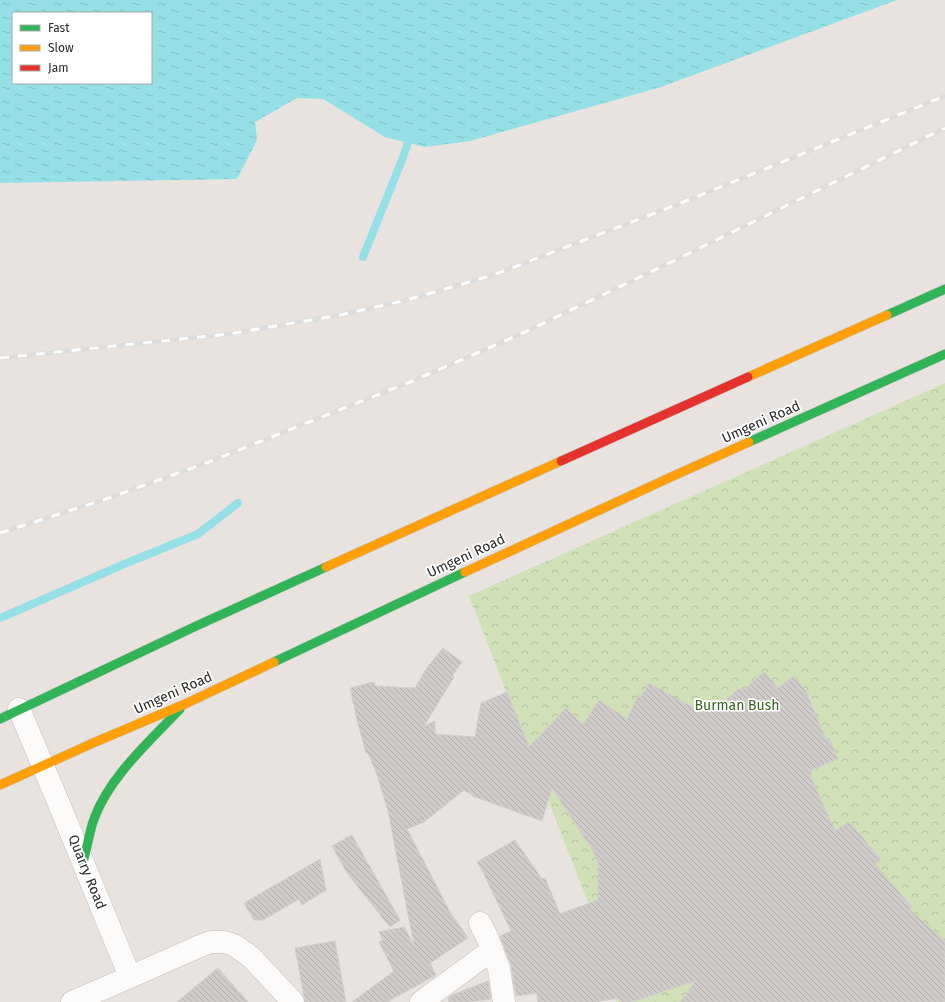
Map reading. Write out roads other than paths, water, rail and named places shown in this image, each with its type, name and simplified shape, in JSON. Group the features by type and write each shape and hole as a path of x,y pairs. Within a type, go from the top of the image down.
{"highway":[{"path":"9,714 72,686 194,627 945,289"},
{"name":"Umgeni Road","path":"0,785 185,704 538,538 945,354"},
{"path":"83,863 94,819 104,797 118,776 185,704"}],"street":[{"name":"Quarry Road","path":"9,714 43,766 130,977"},
{"path":"480,923 499,969 504,1002"},
{"path":"72,1002 211,942 224,942 234,945 251,957 293,1002"},
{"path":"422,1002 492,950"}],"water":[{"path":"0,0 897,0 661,87 470,141 425,147 385,137 323,99 297,98 255,122 257,140 237,179 0,183"}],"waterway":[{"path":"363,257 402,160 411,133"},
{"path":"0,618 198,534 238,503"}],"railway":[{"path":"0,358 229,334 340,315 407,300 493,275 676,205 945,96"},
{"path":"0,533 106,499 206,463 415,380 523,333 945,128"}],"park label":[{"name":"Burman Bush","path":"737,705"}]}
